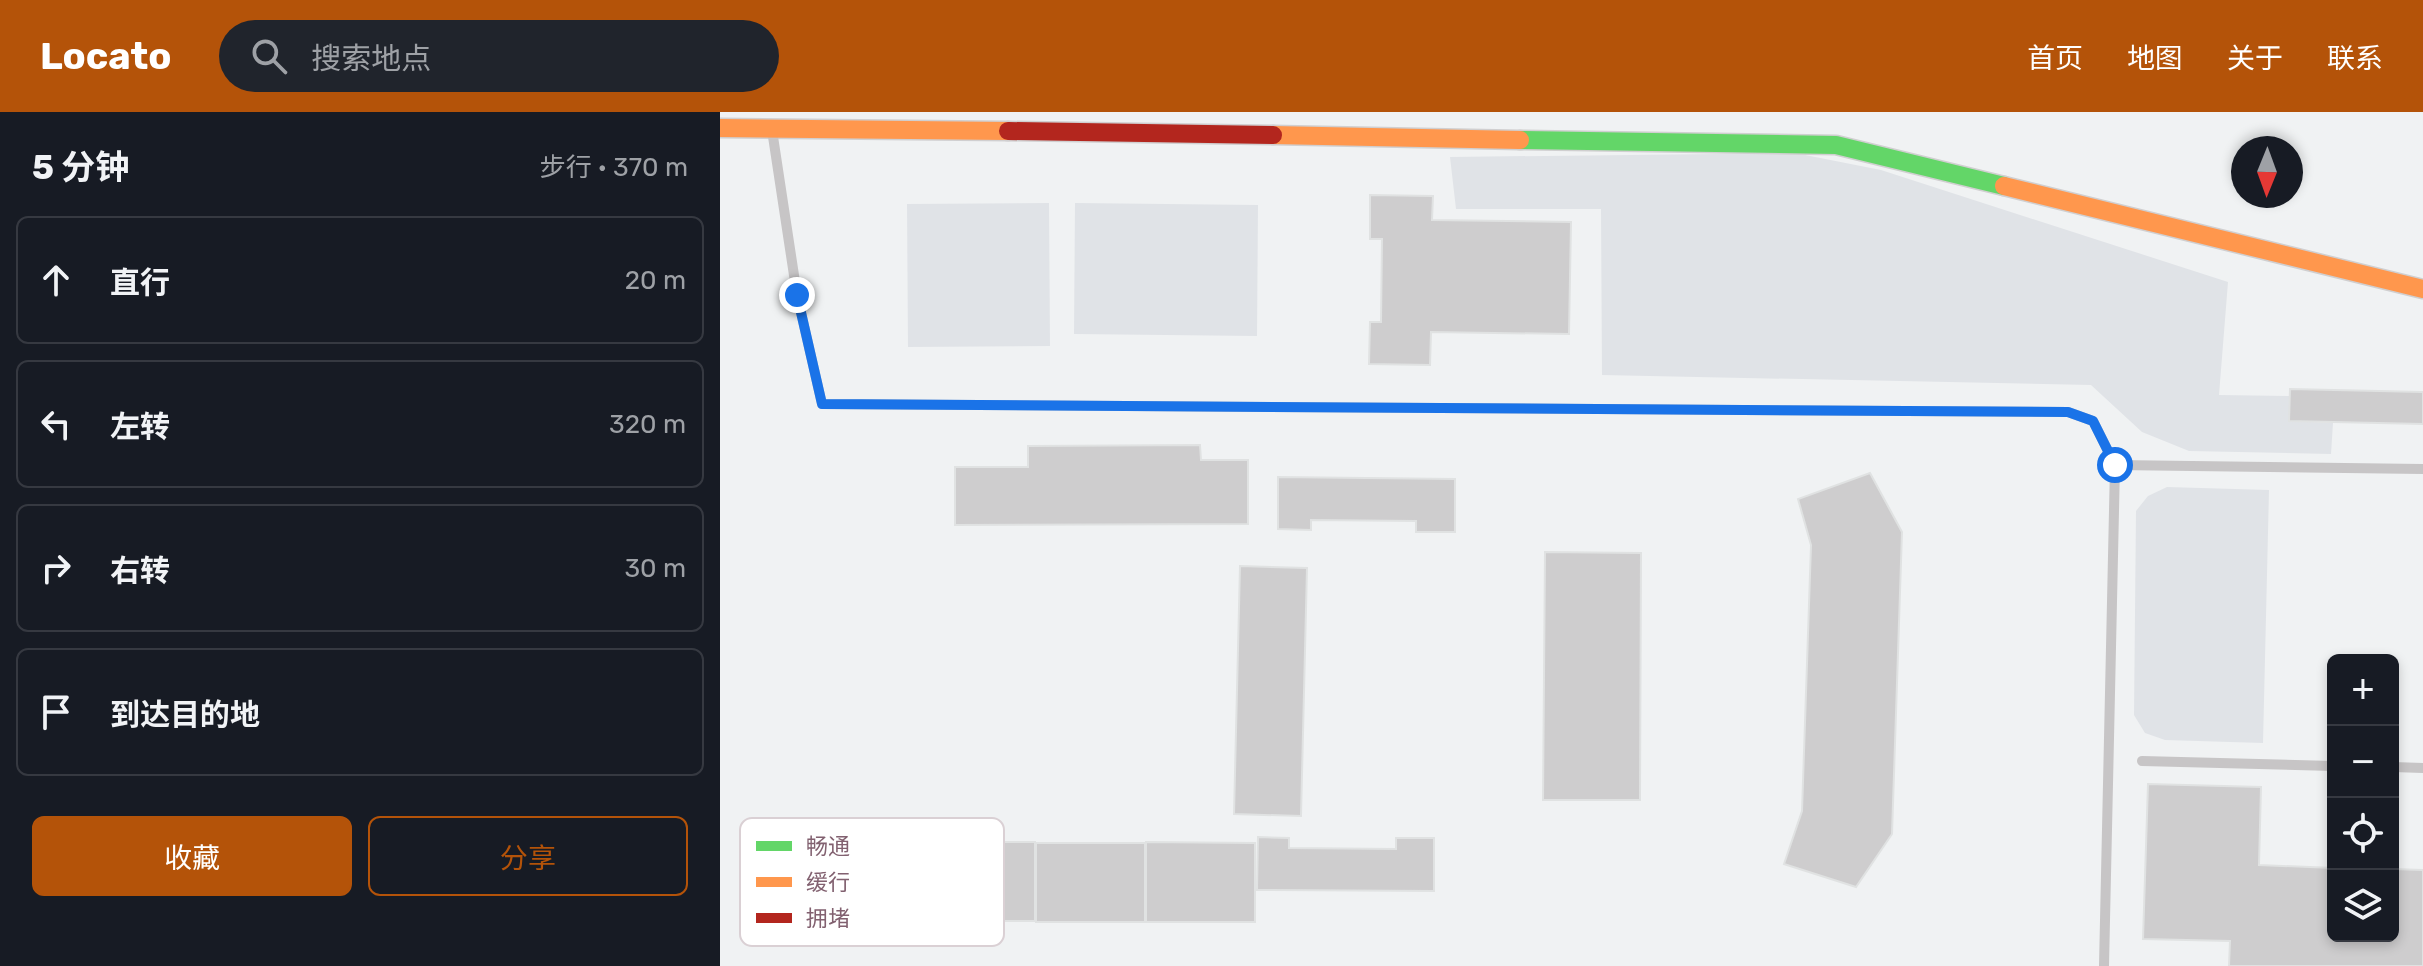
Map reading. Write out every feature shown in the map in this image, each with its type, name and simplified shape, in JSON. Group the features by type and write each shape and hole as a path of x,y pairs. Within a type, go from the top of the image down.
{"street":[{"path":"720,128 1836,145 2423,289"}],"lane":[{"path":"771,127 797,295 822,404 2068,412 2093,421 2115,465 2104,966"},
{"path":"2115,465 2423,469"},
{"path":"2142,761 2327,766"},
{"path":"2399,767 2423,768"}],"shaded area":[{"path":"1795,153 1881,170 2228,282 2219,395 2290,396 2289,421 2333,423 2331,454 2189,451 2142,432 2091,385 1602,375 1601,209 1456,209 1450,157"},
{"path":"1049,203 1050,346 908,347 907,204"},
{"path":"1075,203 1258,205 1257,336 1074,334"},
{"path":"2167,487 2269,490 2263,743 2165,740 2145,733 2134,715 2136,511 2148,496"}],"building":[{"path":"1370,195 1433,196 1432,220 1571,222 1569,334 1431,332 1430,365 1369,364 1370,322 1381,322 1382,239 1370,239"},
{"path":"2290,389 2423,392 2423,424 2289,421"},
{"path":"1200,445 1201,460 1248,460 1248,524 955,525 955,467 1028,467 1028,446"},
{"path":"1870,473 1902,532 1892,834 1856,887 1784,864 1802,811 1811,545 1798,499"},
{"path":"1278,477 1455,479 1455,532 1416,532 1416,521 1311,520 1311,530 1278,529"},
{"path":"1545,552 1641,553 1640,800 1543,800"},
{"path":"1240,566 1307,568 1301,816 1234,814"},
{"path":"2148,784 2261,787 2259,865 2327,868 2327,942 2399,942 2399,869 2423,870 2423,966 2229,966 2230,941 2143,939"},
{"path":"1258,837 1289,838 1289,848 1396,849 1396,838 1434,838 1434,891 1257,890"},
{"path":"1004,842 1035,842 1035,921 1004,921"},
{"path":"1146,842 1255,843 1255,922 1146,922"},
{"path":"1036,843 1145,843 1145,922 1036,922"}],"traffic: fast":[{"path":"1520,140 1836,145 2004,186"}],"traffic: slow":[{"path":"720,128 1008,131"},
{"path":"1273,135 1520,140"},
{"path":"2004,186 2423,289"}],"traffic: jam":[{"path":"1008,131 1273,135"}],"route":[{"path":"797,295 822,404 2068,412 2093,421 2115,465"}]}
